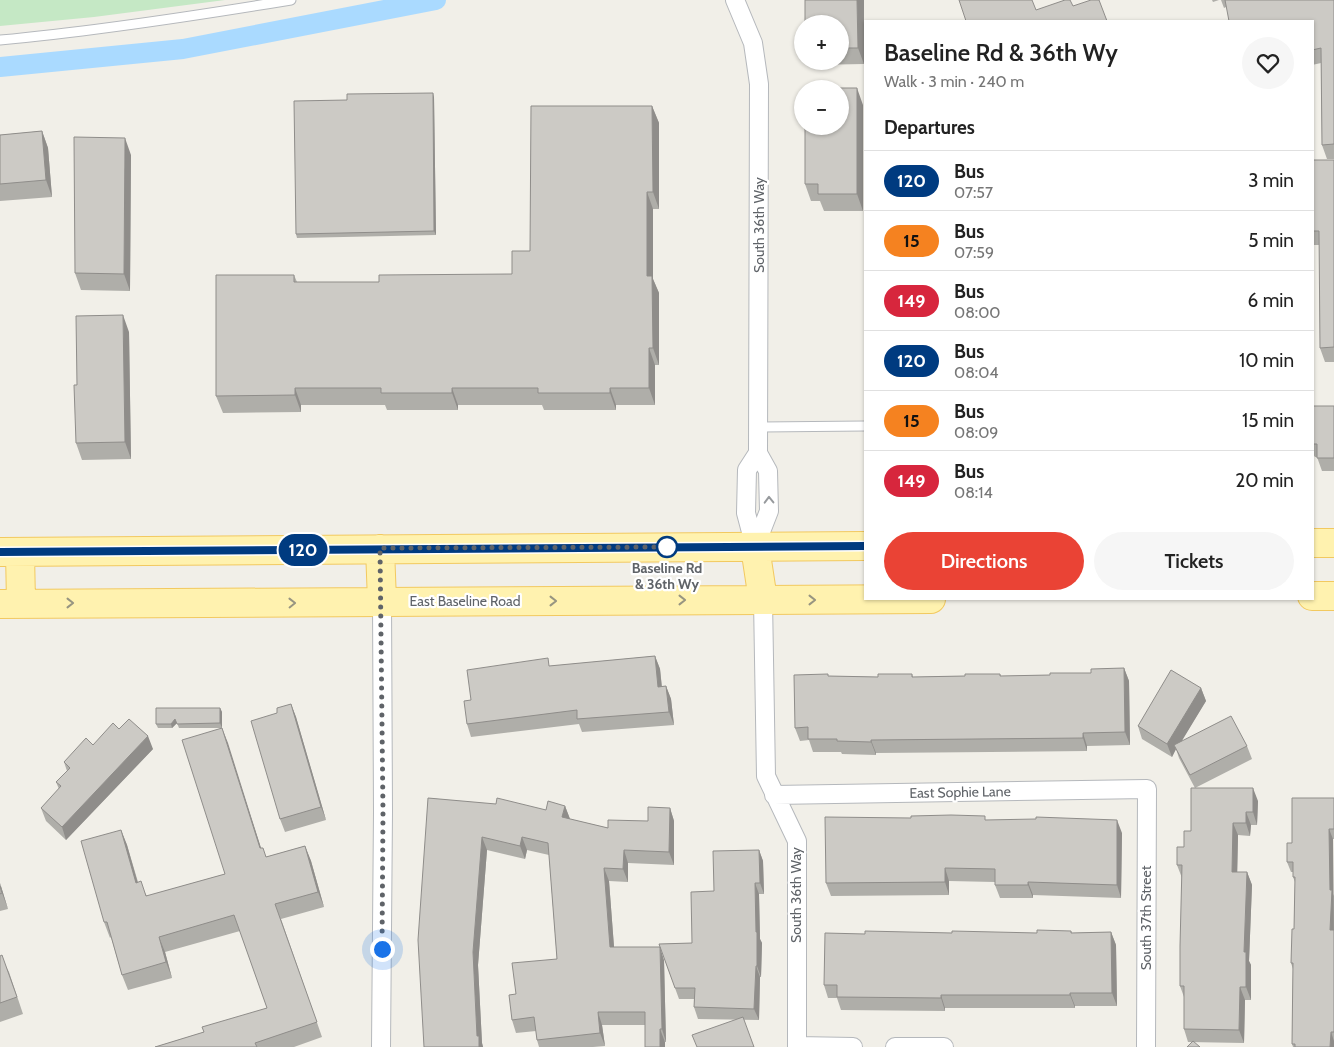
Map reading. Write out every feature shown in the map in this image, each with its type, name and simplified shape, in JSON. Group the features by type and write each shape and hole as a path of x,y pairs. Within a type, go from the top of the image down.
{"main road":[{"path":"1314,543 1334,543"},
{"path":"10,604 10,552 864,546"},
{"path":"755,547 763,600"},
{"path":"380,548 382,602"},
{"path":"1314,596 1334,596"},
{"name":"East Baseline Road","path":"10,604 864,599"}],"street":[{"name":"South 36th Way","path":"735,0 752,43 758,84 759,427 758,454 747,470 746,513 755,547"},
{"name":"South 36th Way","path":"763,600 766,776 797,842 797,1046"},
{"path":"381,1047 382,602"},
{"name":"East Sophie Lane","path":"774,796 1146,789"},
{"name":"South 37th Street","path":"1146,789 1146,1047"},
{"path":"797,1046 853,1047"},
{"path":"895,1047 944,1047"}],"lane":[{"path":"0,40 70,34 154,23 291,0"},
{"path":"759,427 864,426"}],"green space":[{"path":"0,0 225,0 94,17 0,26"}],"building":[{"path":"805,0 857,0 858,48 849,48 849,15 805,15"},
{"path":"959,0 1032,0 1036,10 1065,0 1070,0 1073,6 1091,0 1099,0 1107,20 966,20"},
{"path":"1225,0 1334,0 1334,144 1322,145 1321,48 1314,50 1314,20 1229,20"},
{"path":"849,88 857,88 857,194 818,194 818,184 805,184 805,135 849,135"},
{"path":"433,93 434,231 296,234 294,101 347,100 347,94"},
{"path":"531,106 652,106 653,192 647,192 647,276 652,276 653,348 649,348 649,388 610,388 610,393 538,393 538,388 452,388 452,393 381,393 381,388 295,388 295,395 216,396 216,275 294,275 294,282 379,282 379,275 512,274 512,251 530,251"},
{"path":"42,131 46,180 0,184 0,135"},
{"path":"74,137 125,138 124,274 75,273"},
{"path":"1314,160 1334,160 1334,347 1320,348 1319,231 1314,231"},
{"path":"123,315 125,442 76,443 74,385 77,385 76,316"},
{"path":"1314,406 1334,406 1334,458 1317,458 1317,444 1314,444"},
{"path":"655,656 658,687 666,686 669,712 577,719 577,710 467,724 464,701 471,700 467,670 548,658 549,666"},
{"path":"1124,668 1125,732 1083,733 1083,738 871,740 871,742 808,739 808,727 795,728 794,675 828,674 828,676 878,677 878,674 912,674 912,677 965,676 965,674 1000,674 1000,676 1050,675 1050,673 1091,673 1091,669"},
{"path":"1171,670 1201,688 1167,744 1138,726"},
{"path":"291,704 321,807 280,819 251,721 277,713 277,708"},
{"path":"156,708 220,708 220,723 177,724 175,719 171,724 156,724"},
{"path":"1231,716 1247,746 1190,775 1174,745"},
{"path":"129,719 148,736 62,827 41,808 61,786 56,782 70,768 64,762 86,738 93,745 113,723 119,729"},
{"path":"222,728 260,848 263,848 266,857 305,846 318,892 275,904 317,1022 255,1043 257,1047 155,1047 204,1032 202,1027 267,1008 234,915 159,937 166,962 122,975 107,922 104,922 81,841 121,830 136,883 141,881 146,896 225,874 182,740"},
{"path":"1191,788 1253,788 1253,812 1246,812 1246,823 1233,823 1232,872 1247,872 1244,952 1246,952 1246,987 1240,987 1239,1030 1184,1029 1184,986 1180,986 1182,865 1177,865 1177,847 1184,847 1184,831 1191,831"},
{"path":"428,798 496,804 497,798 546,810 548,801 565,806 562,817 608,828 608,820 648,821 648,807 670,808 669,852 624,850 623,869 604,868 610,947 660,947 662,1029 660,1029 660,1047 645,1047 645,1012 598,1012 600,1033 537,1040 534,1017 512,1020 509,995 516,994 512,963 557,959 548,843 522,837 520,846 482,837 473,952 479,1047 424,1047 418,940"},
{"path":"1292,798 1334,798 1334,829 1329,829 1330,890 1332,890 1330,930 1334,930 1334,1032 1331,1032 1330,1047 1295,1047 1295,1044 1292,1044 1293,963 1291,963 1295,877 1293,877 1293,862 1287,862 1287,843 1292,843"},
{"path":"911,816 985,816 985,820 1036,819 1036,817 1117,820 1117,885 1028,882 1028,885 995,885 995,869 945,868 945,882 826,883 825,817 911,818"},
{"path":"759,850 760,883 755,883 757,966 754,1009 694,1007 695,988 675,988 659,944 692,943 691,892 714,891 713,851"},
{"path":"1037,930 1071,931 1071,933 1111,932 1112,993 1070,993 1070,995 941,995 941,998 837,997 837,985 824,985 825,933 865,934 865,931 952,933 952,931 1037,933"},
{"path":"2,955 17,997 0,1003 0,956"},
{"path":"743,1017 754,1047 697,1047 692,1035"},
{"path":"1193,1041 1200,1047 1187,1047"}],"waterway":[{"path":"0,67 183,49 436,0"}],"bus line":[{"name":"120","path":"0,552 864,546"}],"place":[{"name":"Baseline Rd & 36th Wy","path":"667,547"}],"route":[{"path":"382,949 382,602 380,548 671,547 667,547"}]}
